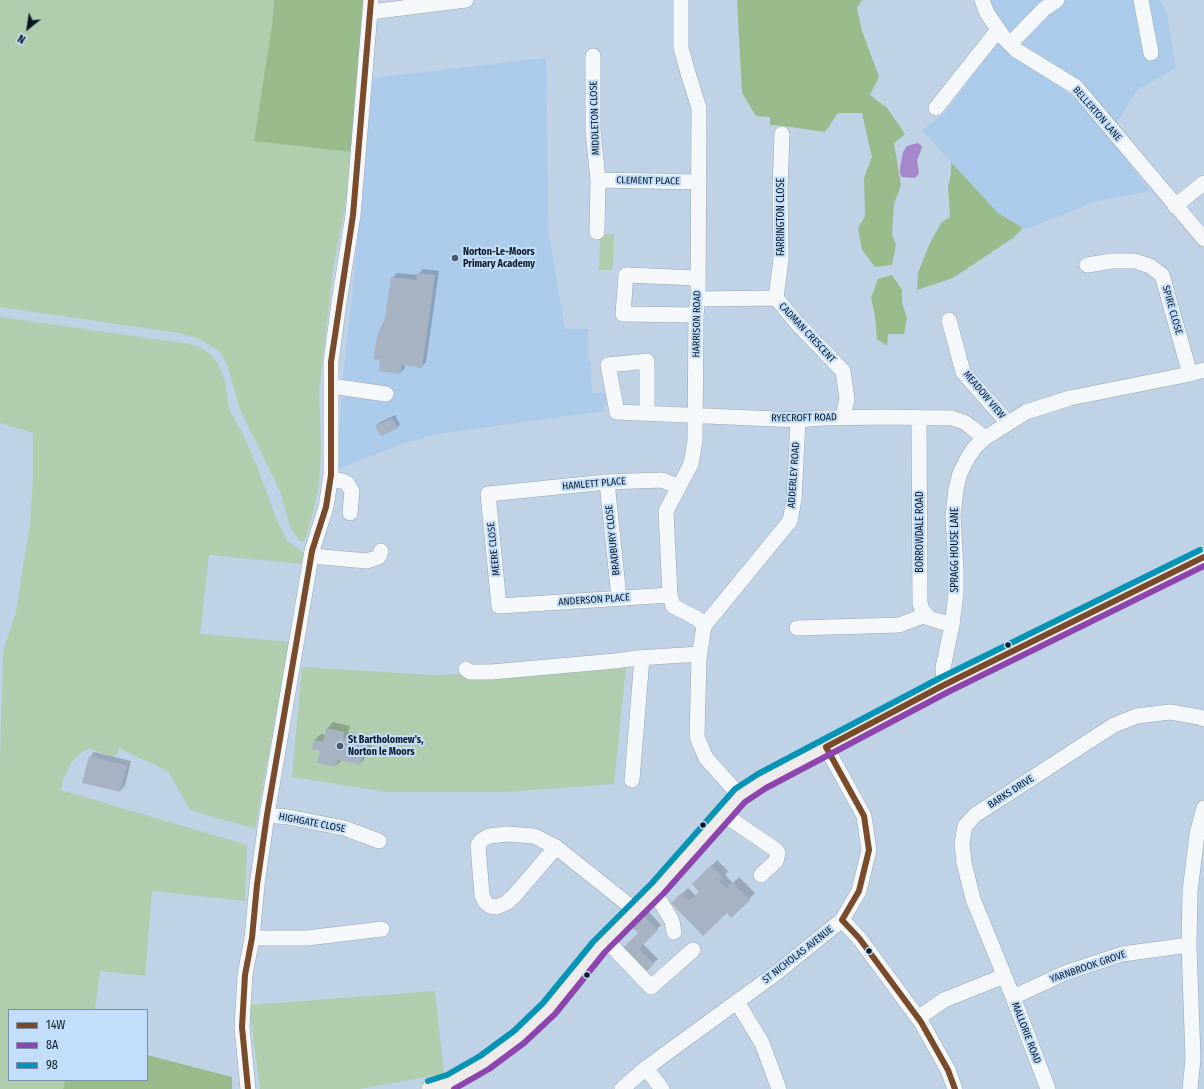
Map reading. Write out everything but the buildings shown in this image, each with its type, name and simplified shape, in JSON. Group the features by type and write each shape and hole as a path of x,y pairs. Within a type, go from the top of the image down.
{"main road":[{"path":"431,1089 450,1082 484,1063 519,1037 549,1008 606,940 653,893 740,796 762,781 944,685 1204,557"}],"street":[{"path":"248,1089 242,1027 245,975 252,938 257,885 267,815 312,556 326,507 330,479 331,362 354,215 371,6 466,0"},
{"name":"HARRISON ROAD","path":"670,595 666,511 691,464 695,441 696,315 698,299 699,108 681,48 681,0"},
{"name":"BELLERTON LANE","path":"982,0 987,13 1004,38 1016,50 1076,87 1204,239"},
{"path":"1010,44 1044,9 1057,0"},
{"path":"1141,0 1151,53"},
{"path":"944,103 998,30"},
{"name":"MIDDLETON CLOSE","path":"594,56 593,130 598,180 597,232"},
{"name":"FARRINGTON CLOSE","path":"776,298 782,259 780,188 782,134"},
{"name":"CLEMENT PLACE","path":"598,180 699,182"},
{"path":"1175,206 1204,183"},
{"name":"SPIRE CLOSE","path":"1087,265 1112,261 1135,261 1150,266 1162,275 1197,372"},
{"path":"696,315 623,314 626,275 698,278"},
{"name":"CADMAN CRESCENT","path":"698,299 776,298 796,322 843,371 847,399 844,412 841,417"},
{"name":"MEADOW VIEW","path":"949,320 963,372 1008,423"},
{"name":"RYECROFT ROAD","path":"647,412 647,361 608,365 617,412 647,412 798,420 841,417 952,418 964,422 985,438"},
{"name":"SPRAGG HOUSE LANE","path":"944,685 943,668 952,625 956,593 953,516 956,488 960,473 975,447 985,438 1026,412 1070,398 1197,372"},
{"path":"331,386 386,394"},
{"name":"BORROWDALE ROAD","path":"919,418 920,604 926,615"},
{"name":"ADDERLEY ROAD","path":"704,626 790,521 794,499 798,420"},
{"path":"330,479 347,483 352,491 350,513"},
{"name":"HAMLETT PLACE","path":"508,492 607,482 662,480 679,486"},
{"name":"BRADBURY CLOSE","path":"607,482 619,598"},
{"name":"MEERE CLOSE","path":"508,492 488,494 499,606 517,605"},
{"path":"312,556 367,561 379,558 380,551"},
{"path":"670,595 673,606 698,620 704,626 700,654 697,737 701,750 706,758 740,796"},
{"name":"ANDERSON PLACE","path":"517,605 670,595"},
{"path":"797,628 899,625 926,615 935,621 952,625"},
{"path":"466,669 470,672 491,672 700,654"},
{"path":"632,780 642,658"},
{"name":"BARKS DRIVE","path":"1004,976 973,899 964,863 962,843 965,826 975,815 1114,725 1137,716 1170,712 1204,719"},
{"name":"ST NICHOLAS AVENUE","path":"622,1089 646,1068 775,974 842,920 859,892 869,850 864,816 826,747"},
{"path":"1190,1089 1192,1059 1189,945 1190,892 1198,834 1204,808"},
{"path":"724,813 776,850 778,853 776,861 761,875"},
{"name":"HIGHGATE CLOSE","path":"267,815 288,817 344,828 379,841"},
{"path":"556,847 514,896 506,903 497,907 490,906 484,902 482,895 478,845 482,840 489,836 507,834 534,836 556,847 635,910"},
{"path":"653,893 662,904 672,921 674,932"},
{"path":"842,920 859,938 918,1018 948,1070 954,1089"},
{"path":"252,938 307,938 382,929"},
{"path":"606,940 651,987 694,950"},
{"name":"YARNBROOK GROVE","path":"1013,997 1065,973 1122,954 1189,945"},
{"path":"918,1018 944,1000 1004,976"},
{"name":"MALLORIE ROAD","path":"1004,976 1048,1089"},
{"path":"737,1002 762,1043 779,1089"},
{"path":"646,1068 662,1089"}],"shaded area":[{"path":"982,0 1160,0 1167,14 1176,68 1137,90 1112,131 1076,87 1016,50"},
{"path":"996,43 1053,80 1089,112 1150,191 1097,201 1029,228 1023,228 998,213 922,130 945,113"},
{"name":"Norton-Le-Moors Primary Academy","path":"546,58 548,228 565,329 588,329 588,361 591,361 592,393 609,392 604,408 605,411 437,434 402,444 337,469 342,385 373,78"},
{"path":"918,143 922,148 917,160 919,173 915,178 902,177 900,174 900,168 903,152 907,146"}],"green space":[{"path":"0,0 274,0 272,25 353,152 347,197 333,269 319,392 321,448 319,485 312,517 304,542 300,541 290,527 280,491 240,409 227,364 218,350 197,338 178,333 0,307"},
{"path":"274,0 364,0 353,152 254,141 272,25"},
{"path":"737,0 862,0 857,8 862,31 879,77 870,95 887,108 905,134 894,143 901,185 894,204 892,234 896,245 892,265 875,267 862,250 858,228 865,216 864,178 872,157 862,113 838,113 825,132 770,125 770,117 756,116 742,93"},
{"path":"951,162 998,213 1023,228 1013,238 953,278 917,290 918,273 929,245 941,223 950,217 948,187 951,174"},
{"path":"600,234 614,234 613,270 599,270"},
{"path":"892,275 902,290 902,303 907,318 904,334 888,334 887,346 877,339 875,316 871,298 878,279"},
{"path":"0,317 189,344 200,347 212,356 218,364 225,381 229,409 242,432 257,466 277,521 287,541 307,555 305,564 209,555 200,634 289,642 255,829 190,810 168,771 118,748 118,754 109,756 89,748 81,753 71,763 63,779 61,790 247,845 245,901 152,891 145,976 100,971 95,1009 8,1009 8,1081 65,1081 63,1089 0,1089 0,763 3,652 16,612 30,524 33,478 33,433 0,423"},
{"path":"302,667 435,675 626,667 614,784 505,792 387,792 292,777"},
{"path":"435,991 444,1074 359,1089 260,1089 249,1005"},
{"path":"148,1055 232,1077 232,1089 63,1089 65,1081 148,1081"}],"transit line":[{"name":"14W","path":"248,1089 242,1027 245,975 252,938 257,885 267,815 312,551 326,507 331,475 331,362 353,215 371,0"},
{"name":"98","path":"428,1081 447,1075 480,1056 514,1031 543,1003 593,942 652,883 735,789 758,774 940,678 1200,550"},
{"name":"14W","path":"955,1089 948,1070 921,1022 859,938 842,920 859,891 869,850 864,816 826,747 944,685 1204,557"},
{"name":"8A","path":"454,1089 489,1069 524,1043 555,1014 605,952 664,893 745,802 766,788 948,692 1204,566"}],"place":[{"name":"Norton-Le-Moors Primary Academy","path":"455,258"},
{"name":"St Bartholomew's, Norton le Moors","path":"340,746"}]}
